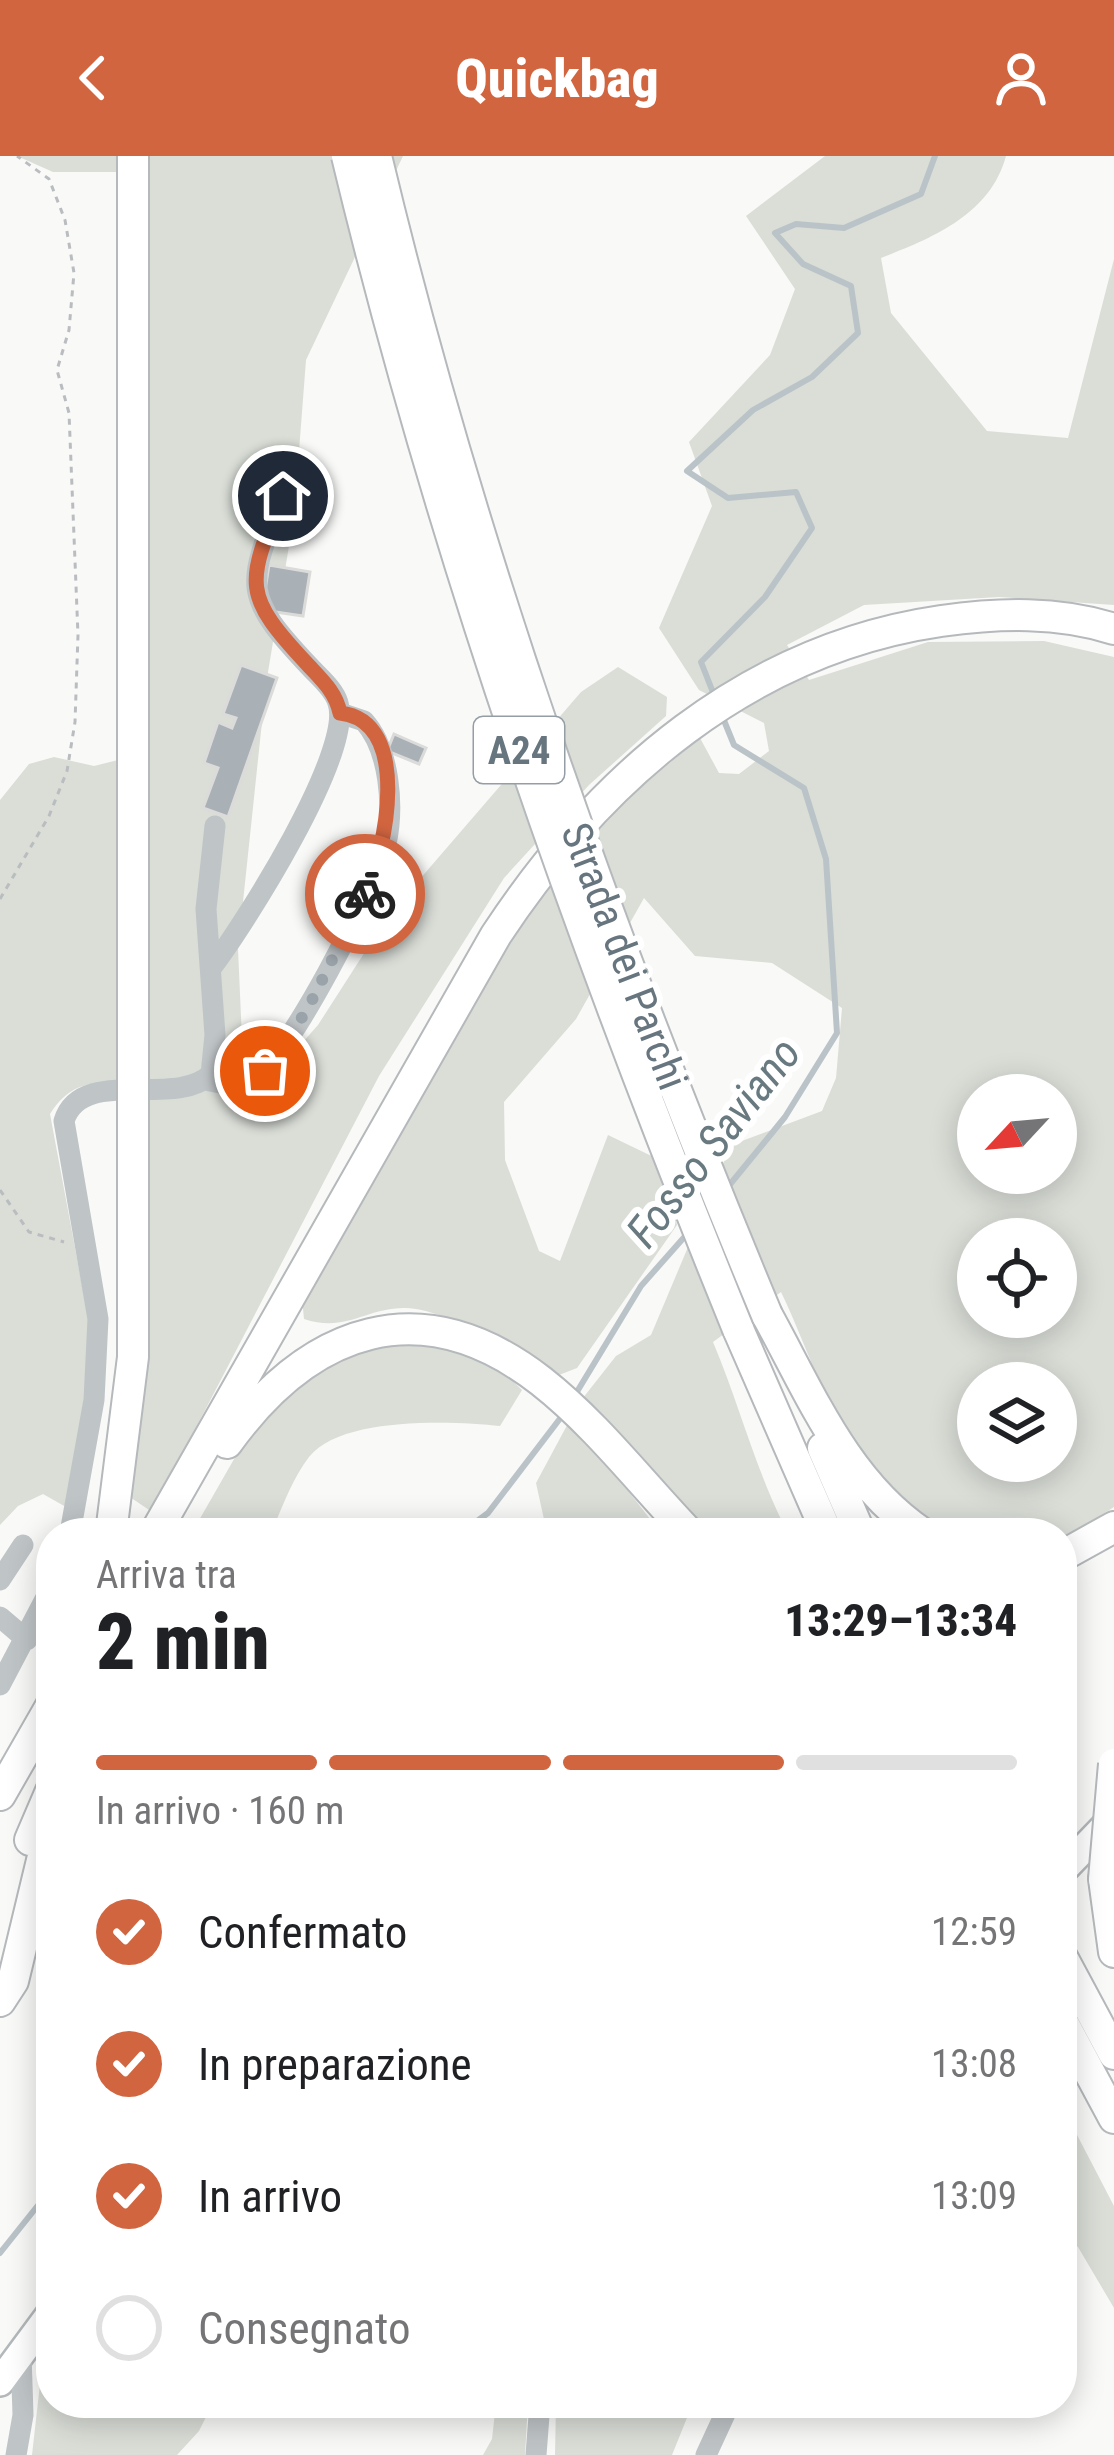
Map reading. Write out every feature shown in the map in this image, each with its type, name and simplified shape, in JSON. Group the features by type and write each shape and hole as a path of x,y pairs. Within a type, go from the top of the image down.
{"highway":[{"path":"113,1518 133,1357 134,156"},
{"name":"Strada dei Parchi","path":"347,156 427,464 497,686 598,974 752,1322 852,1518"},
{"name":"Strada dei Parchi","path":"376,156 468,498 581,843 822,1518"},
{"path":"164,1518 496,935 587,816 661,746 733,695 800,663 903,628 972,617 1059,616 1114,629"},
{"path":"752,1322 858,1474 902,1518"},
{"path":"187,1518 241,1423 286,1375 320,1352 368,1332 410,1328 457,1336 508,1358 564,1401 675,1518"},
{"path":"183,1518 204,1452"},
{"path":"1077,1548 1114,1527"},
{"path":"4,1781 36,1729"},
{"path":"1114,1764 1105,1879 1114,1952"},
{"path":"20,1952 26,1855 36,1829"},
{"path":"20,1952 36,1885"},
{"path":"20,1952 36,1900"},
{"path":"0,2001 36,1917"},
{"path":"1077,1986 1114,2054"},
{"path":"1077,2049 1114,2118"}],"main road":[{"path":"1077,1855 1114,1817"},
{"path":"0,2382 10,2360 36,2330"}],"street":[{"path":"212,967 308,809 340,713 334,693 272,628 259,603 257,563 283,496"},
{"path":"73,1518 96,1378 97,1289 64,1129 68,1110 90,1095 191,1086 205,1080 230,1085 265,1071 307,1010 380,864 388,812 382,757 364,721 340,713"},
{"path":"205,1080 215,1056 206,909 215,826"},
{"path":"0,1580 23,1545"},
{"path":"0,1617 27,1640"},
{"path":"0,1685 36,1620"},
{"path":"10,2360 23,2415 16,2455"},
{"path":"536,2455 540,2418"},
{"path":"706,2455 723,2418"}],"path":[{"path":"0,898 49,816 67,771 75,722 78,635 69,413 57,370 69,330 74,273 65,220 49,179 17,156"},
{"path":"0,1190 28,1232 89,1248"}],"shaded area":[{"path":"17,156 403,156 306,360 294,516 266,684 238,949 245,1107 318,1025 388,916 581,692 618,667 667,697 666,716 589,785 504,878 379,1076 152,1512 127,1495 150,711 150,172 53,172"},
{"path":"825,156 1006,156 998,177 973,209 939,232 881,258 891,313 987,431 1068,438 1114,259 1114,605 999,597 864,605 787,645 809,680 928,642 1044,641 1114,657 1114,1507 1077,1530 1077,1518 923,1518 893,1498 846,1435 781,1292 713,1342 781,1518 696,1518 634,1456 615,1474 649,1518 544,1518 536,1483 579,1403 616,1356 651,1335 731,1145 822,1111 836,1078 842,1008 772,963 695,956 644,898 576,1019 504,1102 505,1160 539,1251 560,1261 608,1135 664,1162 677,1225 577,1368 559,1375 483,1334 421,1310 390,1309 332,1323 304,1319 302,1298 535,901 624,801 700,738 719,773 739,774 769,751 764,723 699,690 659,628 712,506 689,442 770,355 795,289 746,216"},
{"path":"54,757 94,766 118,760 118,1082 79,1088 50,1114 90,1328 85,1419 66,1507 43,1494 18,1506 0,1525 0,800 29,764"},
{"path":"414,1335 498,1366 522,1390 500,1426 399,1424 346,1434 325,1444 309,1457 277,1518 200,1518 257,1419 346,1351"},
{"path":"1077,2135 1114,2206 1114,2308 1078,2247"},
{"path":"36,2418 206,2418 177,2455 32,2455"},
{"path":"494,2418 527,2418 525,2455 483,2455 492,2439"},
{"path":"556,2418 687,2418 672,2455 555,2455"}],"building":[{"path":"269,565 310,572 303,616 262,610"},
{"path":"241,665 277,678 228,817 203,808 218,768 204,763 218,722 232,728 236,718 223,714"},
{"path":"394,734 426,748 419,764 387,751"}],"waterway":[{"name":"Fosso Saviano","path":"716,700 701,662 765,597 812,528 796,492 728,498 687,471 753,410 812,377 858,333 851,286 803,264 775,233 796,224 844,228 921,194 935,156"},
{"name":"Fosso Saviano","path":"723,718 734,745 804,788 826,859 837,1033 785,1117 727,1188"},
{"name":"Fosso Saviano","path":"575,1395 641,1286 687,1234"},
{"name":"Fosso Saviano","path":"481,1518 565,1412"},
{"name":"Fosso Saviano","path":"0,2253 36,2208"}],"way so far":[{"path":"265,1071 307,1010 365,894"}],"route":[{"path":"283,496 257,563 256,592 272,628 334,693 340,713 364,721 380,748 387,787 387,839 365,894"}]}
